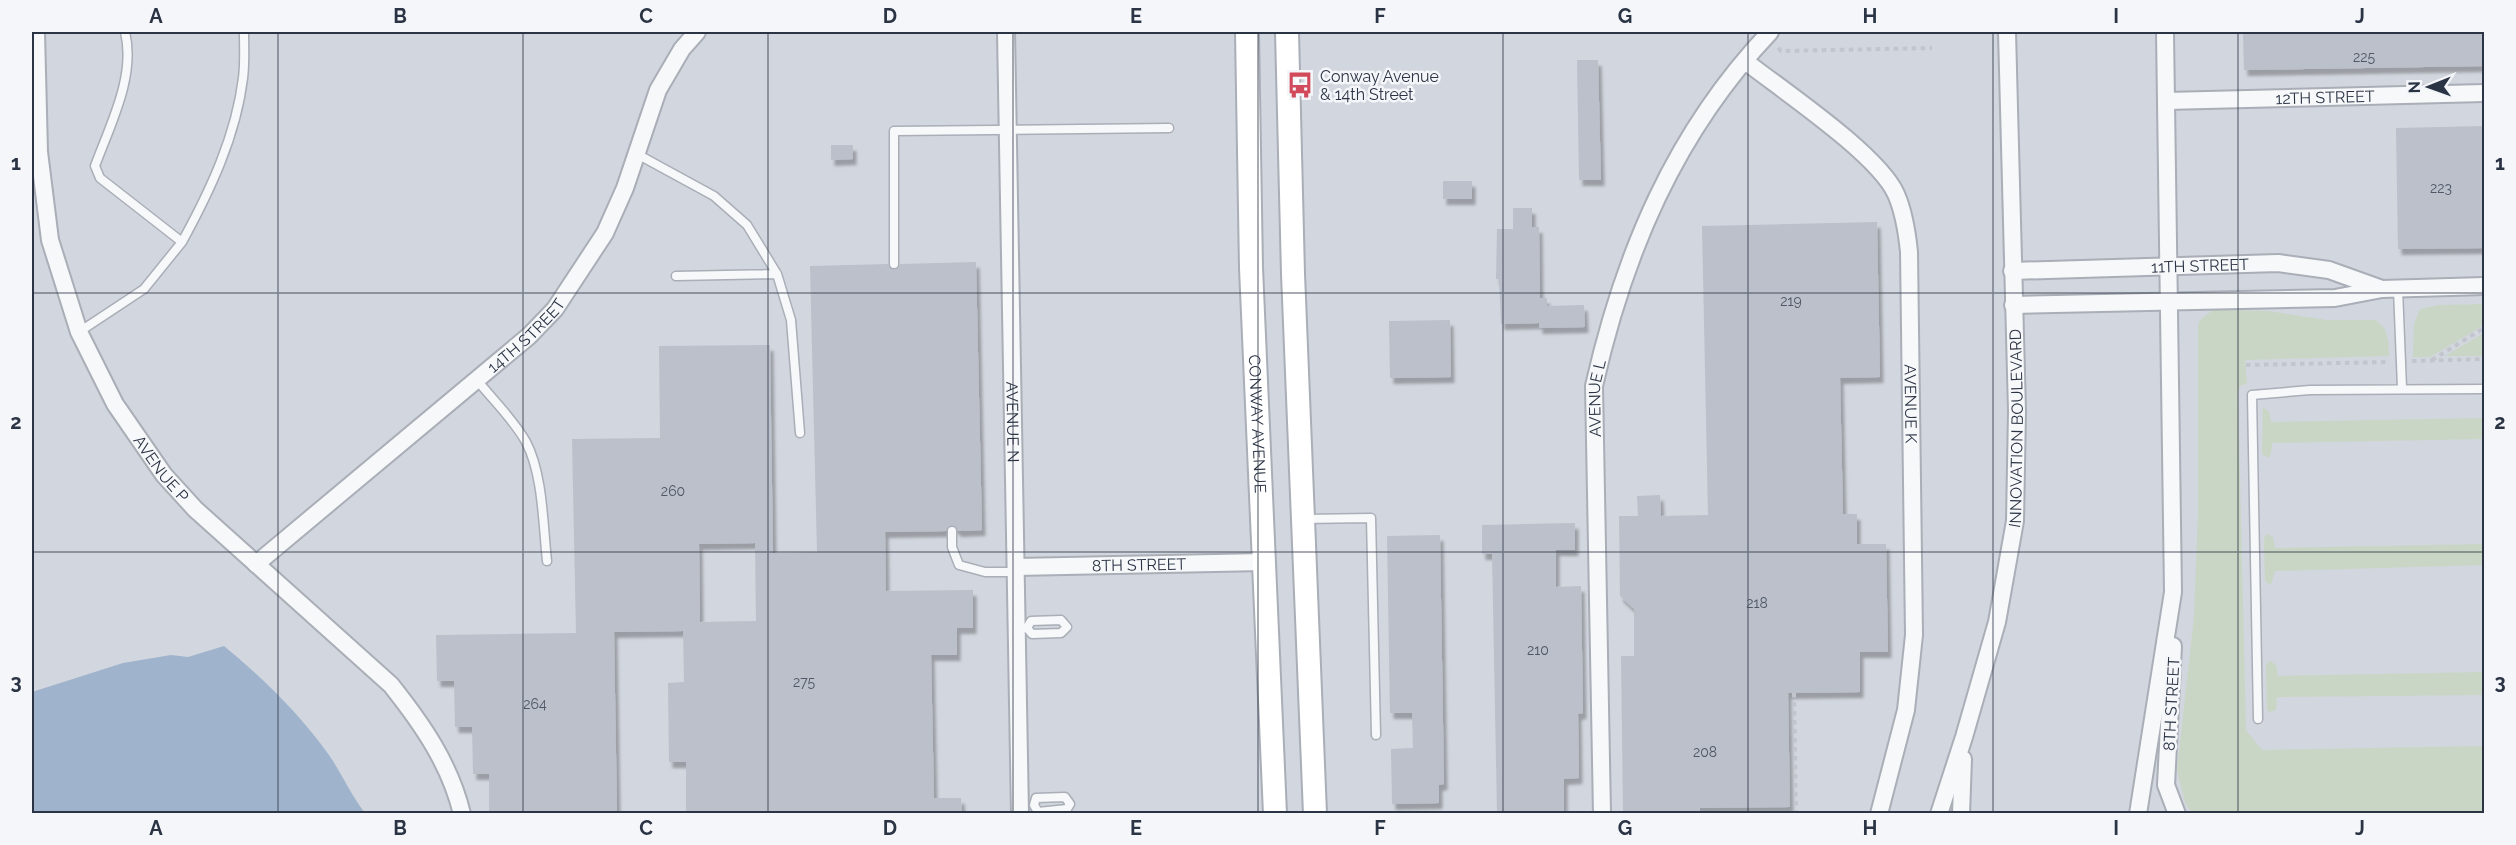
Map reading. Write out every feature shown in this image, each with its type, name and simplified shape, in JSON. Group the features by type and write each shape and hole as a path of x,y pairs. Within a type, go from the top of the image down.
{"street":[{"name":"AVENUE P","path":"36,32 42,194 61,281 79,332 115,404 151,458 195,509 391,685 418,718 441,757 462,813"},
{"name":"14TH STREET","path":"256,564 529,336 555,309 580,275 605,234 637,154 658,90 682,49 696,32"},
{"name":"AVENUE N","path":"1006,32 1016,569 1022,628 1024,808"},
{"name":"CONWAY AVENUE","path":"1247,32 1251,268 1275,813"},
{"path":"1287,32 1315,813"},
{"name":"INNOVATION BOULEVARD","path":"1939,813 1964,737 1997,622 2015,521 2017,411 2007,32"},
{"path":"2132,813 2139,806 2173,592 2165,32"},
{"name":"AVENUE L","path":"1602,813 1594,386 1606,333 1659,189 1693,127 1767,35"},
{"name":"AVENUE K","path":"1744,61 1878,167 1896,192 1905,221 1909,252 1914,635 1906,710 1879,813"},
{"name":"12TH STREET","path":"2166,101 2484,93"},
{"name":"11TH STREET","path":"2012,271 2278,263 2329,270 2390,289"},
{"name":"11TH STREET","path":"2013,304 2335,298 2390,289 2484,286"},
{"name":"8TH STREET","path":"1016,569 1264,562"},
{"name":"8TH STREET","path":"2173,592 2173,686 2166,785 2177,813"},
{"path":"1961,813 1964,737"}],"lane":[{"path":"125,32 128,43 123,89 96,166 100,178 182,242"},
{"path":"79,332 144,289 182,242 207,195 228,140 243,78 244,32"},
{"path":"894,264 894,131 1168,128"},
{"path":"637,154 714,195 747,225 777,274 791,320 800,433"},
{"path":"676,276 777,274"},
{"path":"2390,289 2401,361 2402,388"},
{"path":"477,380 526,442 534,462 547,561"},
{"path":"2258,720 2252,395 2310,390 2484,389"},
{"path":"1303,519 1371,518 1376,735"},
{"path":"952,531 952,547 959,566 985,572 1016,569"}],"path":[{"path":"1767,35 1781,51 1932,48"},
{"path":"2431,360 2484,328"},
{"path":"2246,365 2484,359"},
{"path":"1794,693 1796,813"}],"shaded area":[{"path":"32,32 2484,32 2484,813 32,813"}],"green space":[{"path":"2484,304 2484,325 2430,357 2413,357 2414,324 2420,309 2439,305"},
{"path":"2213,310 2268,311 2326,320 2375,320 2380,323 2387,335 2389,356 2245,360 2247,384 2241,385 2238,392 2246,730 2262,750 2484,746 2484,813 2192,814 2185,802 2177,770 2194,617 2198,512 2198,326 2200,320"},
{"path":"2484,333 2484,356 2445,356"},
{"path":"2263,407 2269,412 2271,422 2484,418 2484,439 2272,443 2271,454 2268,458 2262,454"},
{"path":"2266,534 2273,537 2275,548 2484,544 2484,565 2275,571 2271,585 2265,581 2264,539"},
{"path":"2270,661 2276,665 2278,676 2484,672 2484,695 2277,697 2276,710 2269,712 2267,709 2266,664"}],"water":[{"path":"224,646 267,684 306,725 329,755 365,813 32,813 32,692 123,663 171,655 188,657"}],"building":[{"path":"2243,32 2484,32 2484,66 2244,70"},
{"path":"1577,60 1598,60 1601,180 1579,180"},
{"path":"2484,126 2484,248 2398,249 2396,128"},
{"path":"831,145 853,145 853,159 831,160"},
{"path":"1443,181 1472,181 1472,199 1443,199"},
{"path":"1513,208 1532,208 1532,227 1539,227 1540,298 1547,298 1547,306 1584,305 1585,327 1539,328 1539,323 1501,324 1499,279 1496,279 1497,229 1513,229"},
{"path":"1877,222 1880,377 1840,378 1843,514 1857,514 1857,544 1886,544 1888,652 1860,652 1860,692 1788,693 1790,807 1700,808 1700,813 1623,813 1621,656 1634,656 1634,609 1620,596 1619,516 1638,516 1637,496 1660,495 1661,516 1708,515 1702,226"},
{"path":"976,262 982,530 958,531 951,525 946,531 885,532 886,591 973,590 973,628 957,628 957,655 931,655 934,798 961,798 962,813 686,813 686,762 669,762 668,683 684,682 683,631 614,632 617,813 489,813 489,774 473,774 472,727 455,727 454,681 437,681 436,635 576,633 572,439 660,438 659,346 770,345 773,553 817,552 810,266 888,264 895,270 900,264","holes":["755,543 756,621 700,622 699,544"]},
{"path":"1450,320 1451,377 1390,378 1389,321"},
{"path":"1575,523 1575,550 1556,550 1556,587 1581,586 1583,713 1578,714 1579,778 1564,779 1564,813 1497,813 1492,554 1482,554 1482,525"},
{"path":"1440,535 1444,784 1439,785 1439,803 1392,804 1391,749 1413,748 1412,713 1390,713 1387,536"}],"place":[{"name":"Conway Avenue & 14th Street","path":"1300,85"}]}
